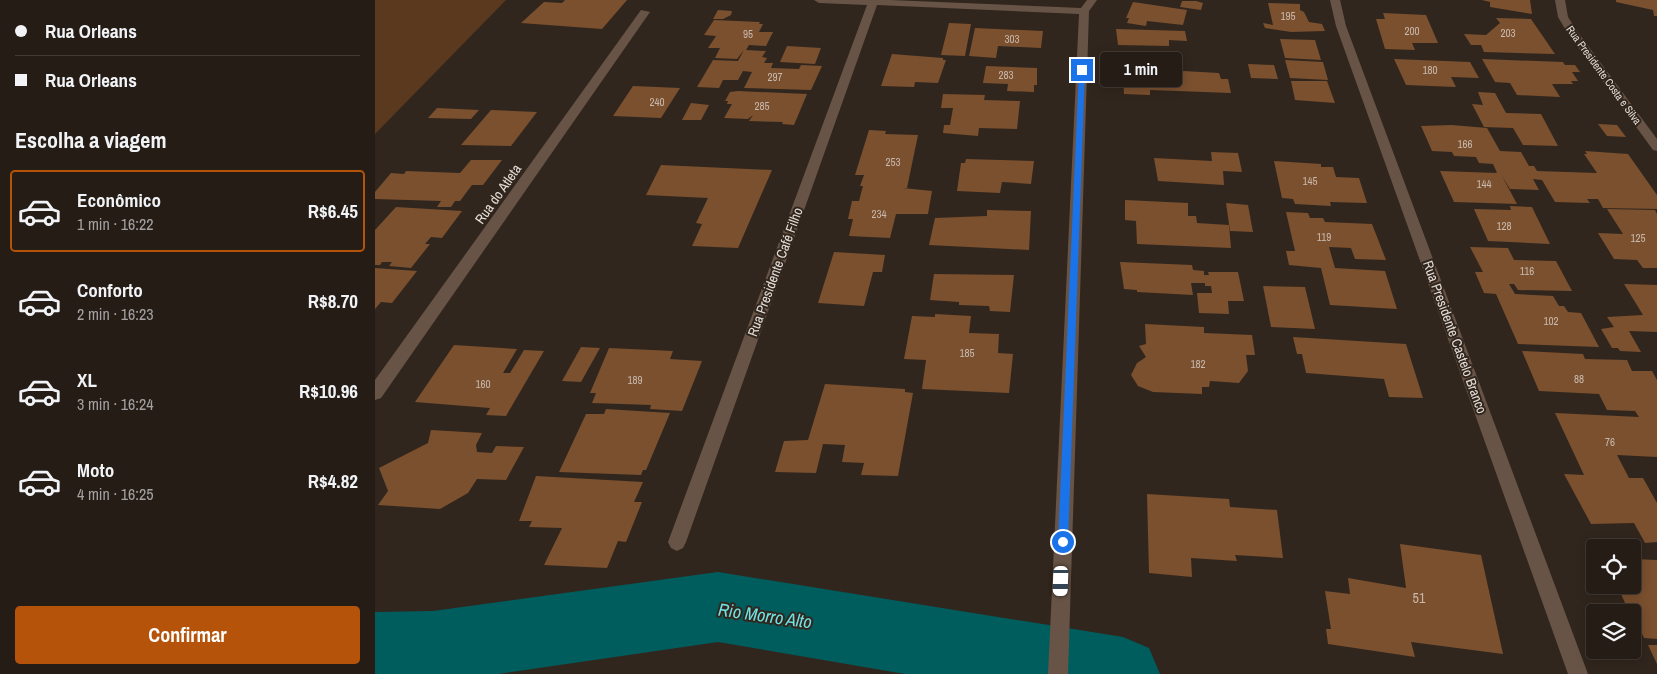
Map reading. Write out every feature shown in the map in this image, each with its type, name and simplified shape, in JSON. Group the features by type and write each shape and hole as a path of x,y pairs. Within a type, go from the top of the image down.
{"street":[{"path":"819,0 1088,5 1058,674"},
{"name":"Rua Presidente Castelo Branco","path":"1335,0 1341,26 1578,674"},
{"name":"Rua Presidente Costa e Silva","path":"1560,0 1563,17 1571,32 1657,147"},
{"name":"Rua Presidente Café Filho","path":"677,542 873,2"},
{"name":"Rua do Atleta","path":"375,393 645,12"}],"shaded area":[{"path":"375,0 506,0 375,134"}],"building":[{"path":"565,0 627,0 602,29 521,23 544,2 562,3"},
{"path":"1482,0 1530,0 1532,14 1490,7 1490,2"},
{"path":"1616,0 1657,0 1657,16 1654,16 1653,10 1616,2"},
{"path":"1182,1 1203,3 1201,10 1180,7"},
{"path":"1133,2 1187,10 1183,25 1147,21 1146,26 1127,23 1129,18 1126,18"},
{"path":"1268,3 1300,4 1300,10 1304,12 1309,22 1322,24 1325,31 1291,32 1265,28 1263,23 1273,25"},
{"path":"718,10 732,11 731,15 723,19 713,19"},
{"path":"1383,13 1426,15 1438,43 1412,43 1415,50 1385,49 1376,19 1385,19"},
{"path":"1496,18 1531,19 1555,54 1484,52 1481,45 1471,45 1464,34 1486,35 1500,23"},
{"path":"714,20 760,22 759,24 763,24 759,32 773,32 766,46 749,45 746,50 766,51 762,57 767,58 764,63 773,63 771,68 799,69 801,65 822,66 811,90 744,88 752,72 743,71 738,80 723,80 719,88 697,87 713,60 738,61 744,50 737,59 715,58 720,48 708,48 716,36 704,35"},
{"path":"949,23 971,24 965,56 941,55"},
{"path":"975,28 1043,31 1041,48 998,46 996,58 969,56"},
{"path":"1116,29 1185,31 1187,41 1169,40 1169,46 1118,45"},
{"path":"1280,39 1315,40 1321,60 1285,58"},
{"path":"787,46 821,48 815,64 780,62"},
{"path":"892,54 943,58 943,60 946,60 938,83 915,82 914,87 881,86"},
{"path":"1394,59 1470,62 1479,78 1451,77 1456,87 1406,85"},
{"path":"1482,59 1563,62 1565,65 1575,65 1580,72 1572,72 1578,81 1571,81 1573,84 1552,84 1560,97 1517,95 1510,83 1495,82"},
{"path":"1129,60 1183,62 1183,71 1219,73 1221,79 1228,79 1231,93 1150,90 1150,95 1124,94 1123,76 1129,76"},
{"path":"1285,60 1323,62 1328,80 1290,78"},
{"path":"1248,64 1274,65 1278,79 1251,78"},
{"path":"986,66 1037,68 1037,85 1034,85 1034,92 1007,91 1008,84 983,83"},
{"path":"1291,81 1327,81 1335,103 1295,100"},
{"path":"633,86 680,88 661,118 613,116"},
{"path":"730,92 807,94 794,125 782,124 783,122 749,121 753,115 748,119 724,118 732,104 727,104 728,101 725,101"},
{"path":"1478,92 1495,93 1506,113 1541,114 1558,146 1523,145 1513,128 1484,127 1472,104 1483,105"},
{"path":"943,94 985,95 984,100 1020,101 1017,129 979,128 978,136 943,133 944,125 950,125 953,108 941,108"},
{"path":"691,103 709,105 701,120 682,120"},
{"path":"437,108 479,110 471,119 428,118"},
{"path":"491,110 537,112 511,146 461,145"},
{"path":"1598,124 1617,125 1626,137 1607,136"},
{"path":"1452,125 1487,128 1500,151 1521,152 1529,166 1534,166 1537,171 1597,173 1584,154 1587,154 1585,151 1628,154 1657,195 1657,209 1603,208 1598,199 1587,199 1590,203 1555,202 1542,180 1533,179 1539,190 1510,189 1502,176 1517,204 1454,202 1440,171 1497,173 1493,164 1479,163 1476,157 1454,156 1452,152 1432,151 1421,126"},
{"path":"869,130 886,131 885,134 918,135 907,188 903,188 932,191 928,214 896,214 890,238 849,236 853,219 848,219 852,201 859,201 863,186 860,186 864,175 855,175"},
{"path":"1211,152 1238,153 1242,172 1223,171 1224,185 1158,181 1154,158 1212,161"},
{"path":"966,159 1034,161 1031,184 1002,182 1000,193 957,191 961,163 965,163"},
{"path":"471,160 502,160 483,185 472,185 460,201 455,201 451,207 437,207 441,201 375,199 375,192 391,173 404,174 406,171 460,173"},
{"path":"1274,161 1321,164 1321,167 1333,167 1336,177 1359,178 1367,203 1330,202 1331,206 1295,204 1293,199 1282,198"},
{"path":"661,165 772,170 738,248 692,246 702,224 696,223 708,198 646,195"},
{"path":"1125,200 1188,203 1188,216 1196,216 1197,223 1229,225 1231,248 1137,244 1136,221 1125,220"},
{"path":"1226,203 1248,205 1253,232 1230,231"},
{"path":"1510,206 1532,207 1550,244 1488,241 1474,209 1511,210"},
{"path":"396,207 462,211 442,238 431,237 425,244 430,244 411,268 389,266 392,262 382,262 380,265 375,265 375,230"},
{"path":"1607,209 1655,210 1657,214 1657,268 1643,268 1637,260 1614,259 1598,233 1623,234"},
{"path":"987,210 1031,211 1029,250 929,245 935,218 987,216"},
{"path":"1286,212 1308,213 1310,218 1323,218 1325,222 1372,224 1386,260 1355,259 1351,248 1329,247 1335,268 1385,271 1397,309 1330,305 1321,268 1289,265 1286,251 1295,251"},
{"path":"1470,247 1508,248 1514,260 1556,261 1572,291 1518,290 1514,284 1509,284 1515,294 1553,296 1559,306 1564,306 1568,312 1581,313 1599,347 1518,344 1496,294 1484,293 1475,272 1483,272"},
{"path":"834,252 885,255 882,272 873,272 864,306 818,303"},
{"path":"1120,262 1192,265 1193,270 1204,271 1204,275 1209,275 1208,272 1238,272 1244,301 1228,301 1229,314 1199,313 1197,293 1212,293 1211,286 1205,286 1205,283 1191,283 1193,295 1137,292 1137,290 1124,289"},
{"path":"375,268 417,271 392,303 381,302 375,309"},
{"path":"934,274 1014,275 1010,312 990,311 989,306 959,305 959,302 930,300"},
{"path":"1624,284 1657,285 1657,332 1629,331 1641,352 1620,351 1618,348 1612,348 1601,329 1614,327 1607,317 1643,315"},
{"path":"1263,286 1305,287 1315,329 1271,327"},
{"path":"935,314 971,316 969,333 999,334 998,353 1013,354 1009,393 922,389 926,360 904,359 912,316 935,317"},
{"path":"1145,324 1204,327 1204,333 1252,335 1255,355 1246,355 1248,371 1239,383 1210,381 1209,387 1202,387 1202,394 1153,392 1138,386 1131,375 1137,363 1146,357 1139,346 1146,344"},
{"path":"1293,337 1406,344 1423,398 1389,397 1384,379 1306,373 1302,354 1297,354"},
{"path":"454,345 517,349 503,373 510,373 524,350 544,351 506,416 486,415 490,408 415,402"},
{"path":"581,347 600,348 581,382 562,381"},
{"path":"609,348 673,351 670,359 702,361 682,411 650,409 651,405 592,403 596,393 590,393"},
{"path":"1522,351 1583,354 1585,359 1627,360 1632,371 1652,371 1657,380 1657,457 1617,455 1629,478 1643,478 1657,503 1657,542 1645,543 1634,523 1591,524 1564,474 1584,475 1555,413 1639,417 1635,411 1607,410 1599,394 1539,391"},
{"path":"825,384 905,389 905,392 913,393 898,476 861,475 864,463 842,462 845,445 823,444 816,473 775,472 784,441 808,440"},
{"path":"606,409 670,413 646,470 643,470 641,475 559,472 586,414 604,414"},
{"path":"431,430 482,433 476,445 477,452 492,453 496,446 524,447 506,480 477,479 468,493 440,509 378,505 388,491 379,468 428,443"},
{"path":"536,476 643,482 634,502 642,502 626,542 618,541 607,568 544,565 562,528 529,527 532,521 519,521"},
{"path":"1147,494 1229,499 1230,507 1277,510 1283,558 1235,555 1237,561 1191,558 1192,577 1149,573"},
{"path":"1400,544 1481,555 1503,654 1411,642 1415,657 1328,644 1326,629 1331,629 1325,591 1350,594 1348,578 1406,588"},
{"path":"1641,559 1657,560 1657,639 1644,638 1641,631 1641,604 1625,604 1621,594 1641,594"},
{"path":"1648,645 1657,645 1657,664"}],"waterway":[{"name":"Rio Morro Alto","path":"375,648 433,647 718,607 1123,674"}],"route":[{"path":"1063,542 1082,70"}]}
